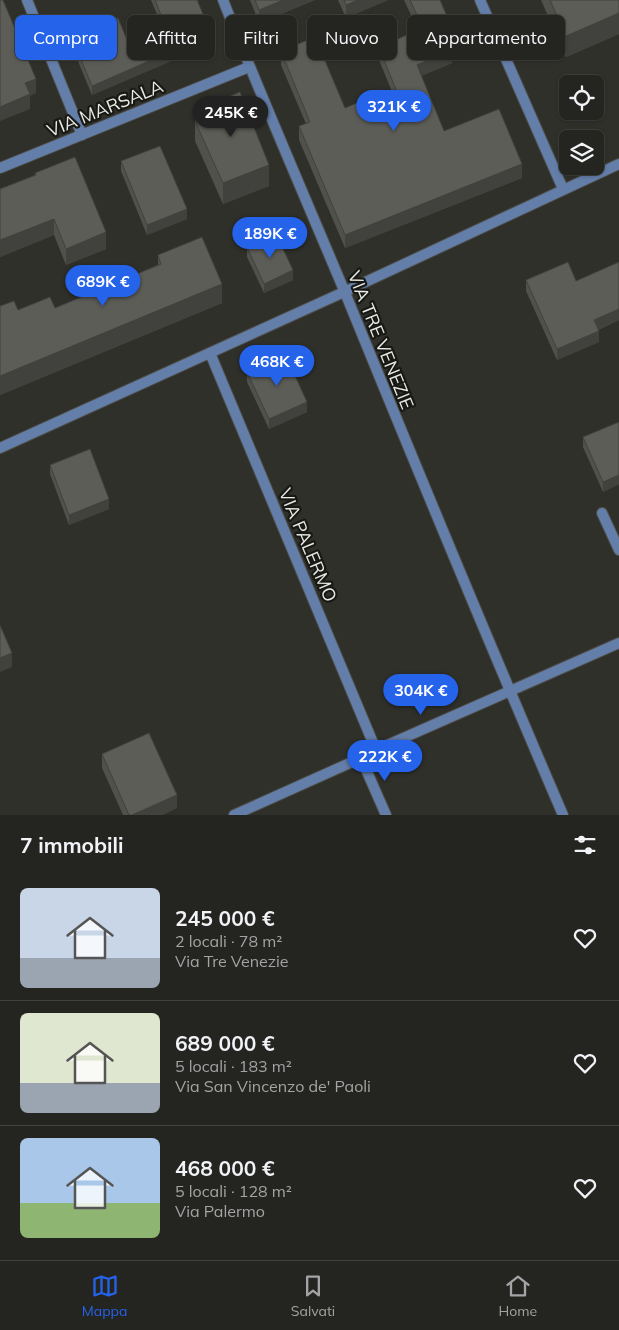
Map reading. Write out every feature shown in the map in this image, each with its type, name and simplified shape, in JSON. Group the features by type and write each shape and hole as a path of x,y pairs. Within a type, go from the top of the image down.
{"street":[{"path":"27,0 82,135"},
{"name":"VIA TRE VENEZIE","path":"223,0 510,692 563,815"},
{"path":"480,0 563,189"},
{"name":"VIA MARSALA","path":"0,168 250,67"},
{"path":"0,448 344,292 619,164"},
{"name":"VIA PALERMO","path":"210,353 376,750"},
{"path":"602,513 619,550"},
{"path":"234,815 619,642"},
{"path":"361,758 386,815"}],"building":[{"path":"0,0 3,0 15,29 15,60 28,60 36,79 25,83 30,94 0,107"},
{"path":"155,0 197,0 203,14 201,15 161,15"},
{"path":"255,0 283,0 259,10"},
{"path":"344,0 358,0 346,5"},
{"path":"410,0 440,0 446,15 417,15"},
{"path":"550,0 619,0 619,13 566,36 565,15 557,15"},
{"path":"118,18 127,40 127,60 151,60 92,86 81,60 117,60"},
{"path":"407,35 407,60 429,60 417,65 444,131 499,109 522,164 345,235 299,126 310,122 285,60 297,60 297,44 307,40 307,60 325,60 345,108 357,103 360,113 399,97 384,60 397,60 397,39"},
{"path":"240,92 269,165 223,183 195,121 199,119 195,110"},
{"path":"160,146 187,209 147,225 121,161"},
{"path":"75,157 106,232 66,249 54,219 0,240 0,189"},
{"path":"276,234 293,270 264,284 247,247"},
{"path":"202,237 222,284 0,376 0,306 14,301 18,310 50,297 55,308 161,264 158,255"},
{"path":"568,262 576,281 619,262 619,309 594,320 599,331 557,349 526,280"},
{"path":"286,356 307,402 269,419 247,372"},
{"path":"619,422 619,475 603,482 583,437"},
{"path":"90,449 109,499 69,515 50,465"},
{"path":"0,625 12,653 0,658"},
{"path":"149,733 177,795 129,815 102,754"}]}
